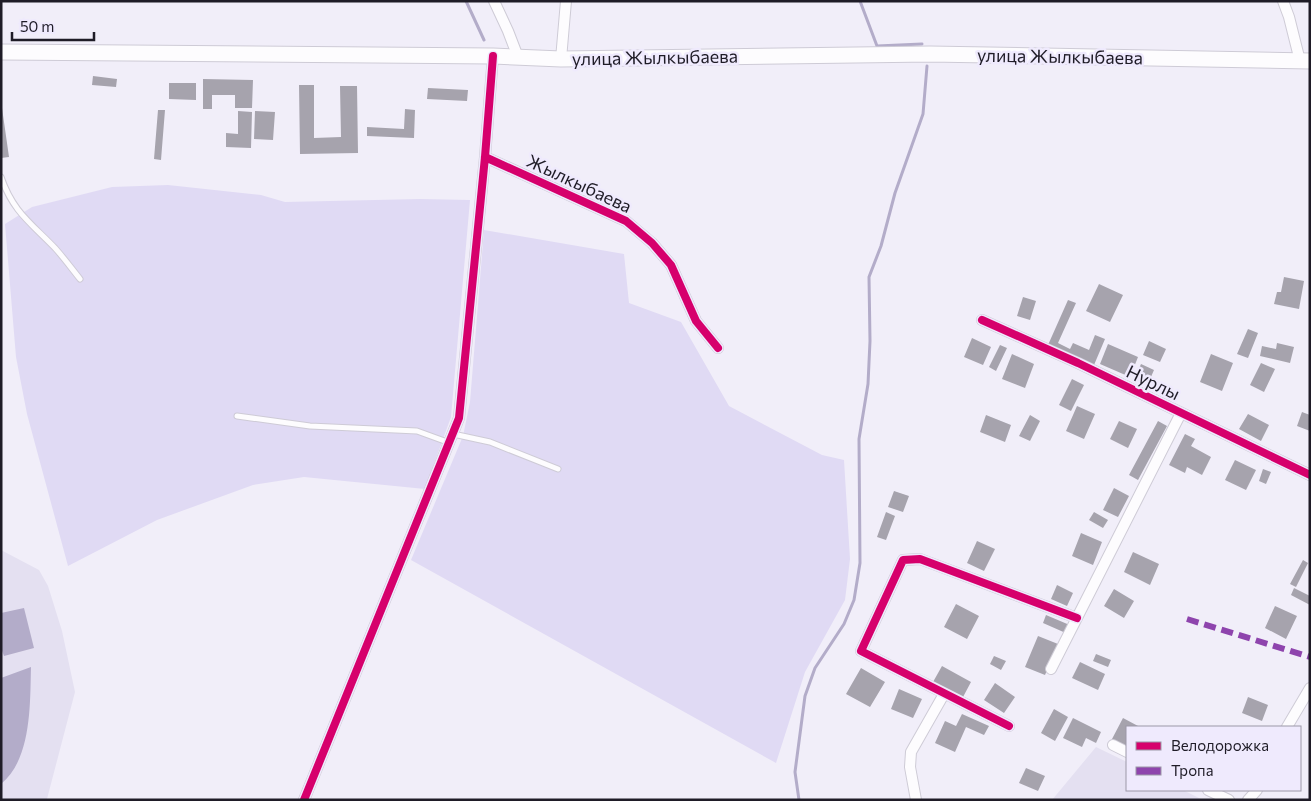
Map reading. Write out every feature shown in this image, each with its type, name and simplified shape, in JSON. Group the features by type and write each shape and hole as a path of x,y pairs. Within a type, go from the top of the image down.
{"main road":[{"name":"улица Жылкыбаева","path":"1,52 493,56 561,59 930,54 1305,61"}],"street":[{"path":"494,1 518,58"},
{"path":"561,59 566,1"},
{"path":"1283,1 1305,61"},
{"path":"304,800 459,418 493,56"},
{"name":"Жылкыбаева","path":"485,157 626,221 652,243 671,265 696,321 718,348"},
{"name":"Нурлы","path":"982,320 1078,363 1310,475"},
{"path":"1051,669 1181,414"},
{"path":"1009,726 861,651 903,560 920,559 1077,618"},
{"path":"1288,726 1310,688"},
{"path":"916,800 910,767 911,752 944,694"},
{"path":"1113,745 1126,752"},
{"path":"1210,791 1230,800"}],"lane":[{"path":"1,177 7,194 28,223 56,249 80,279"},
{"path":"237,416 310,426 417,431 452,438 490,442 558,469"}],"shaded area":[{"path":"168,185 261,195 285,202 420,199 470,200 451,417 425,489 304,477 253,485 157,520 68,566 27,414 16,357 5,224 32,207 112,187"},
{"path":"484,230 624,254 629,303 681,322 729,406 822,455 844,460 850,559 845,600 805,672 776,763 411,560 463,436 470,402"},
{"path":"1,550 39,570 48,586 62,631 75,692 47,799 45,800 1,800"},
{"path":"24,608 34,648 4,656 1,648 1,613"},
{"path":"31,667 29,713 24,745 19,760 1,784 1,678"},
{"path":"1096,747 1126,762 1126,791 1185,791 1203,800 1052,800"}],"building":[{"path":"93,76 117,79 116,87 92,85"},
{"path":"203,79 253,80 252,108 235,108 235,95 212,95 212,109 203,109"},
{"path":"169,83 196,83 196,100 169,99"},
{"path":"299,85 314,85 314,138 341,137 340,86 357,86 358,153 300,154"},
{"path":"428,88 468,90 467,101 427,99"},
{"path":"1,101 9,157 1,158"},
{"path":"405,109 415,110 414,138 367,136 367,127 404,129"},
{"path":"158,110 165,110 161,160 154,159"},
{"path":"238,111 252,112 251,148 226,147 226,133 238,134"},
{"path":"255,111 275,112 273,140 254,139"},
{"path":"1284,277 1304,281 1299,309 1274,304 1277,292 1281,292"},
{"path":"1099,284 1123,295 1110,322 1086,311"},
{"path":"1023,297 1036,301 1030,320 1017,316"},
{"path":"1068,300 1076,303 1058,343 1070,349 1073,343 1089,350 1095,335 1105,339 1094,365 1048,345"},
{"path":"1248,329 1258,333 1248,358 1237,354"},
{"path":"972,338 991,347 983,365 964,357"},
{"path":"1149,341 1166,349 1160,362 1143,355"},
{"path":"1277,343 1294,347 1290,363 1260,356 1262,346 1276,349"},
{"path":"1108,344 1138,357 1130,377 1100,364"},
{"path":"1000,345 1007,348 996,371 989,367"},
{"path":"1012,354 1034,364 1025,388 1002,379"},
{"path":"1211,354 1233,363 1222,391 1200,382"},
{"path":"1261,363 1275,369 1264,392 1250,385"},
{"path":"1141,364 1154,370 1147,386 1134,380"},
{"path":"1072,379 1084,385 1071,411 1059,405"},
{"path":"1077,406 1095,414 1084,439 1066,431"},
{"path":"1302,412 1310,415 1310,431 1297,426"},
{"path":"1248,414 1269,425 1261,441 1239,429"},
{"path":"986,415 1011,425 1005,442 980,432"},
{"path":"1030,415 1040,421 1030,441 1019,436"},
{"path":"1119,421 1137,429 1128,448 1110,439"},
{"path":"1158,421 1167,426 1138,480 1129,475"},
{"path":"1185,434 1195,439 1191,446 1211,457 1202,475 1187,467 1185,473 1169,465"},
{"path":"1235,460 1256,470 1246,490 1225,480"},
{"path":"1263,469 1271,472 1266,484 1259,481"},
{"path":"1114,488 1129,496 1118,517 1103,510"},
{"path":"894,491 909,496 903,512 888,507"},
{"path":"886,512 895,516 886,540 877,537"},
{"path":"1094,512 1108,520 1103,528 1089,520"},
{"path":"1081,533 1102,542 1093,565 1072,556"},
{"path":"977,541 995,549 984,571 967,563"},
{"path":"1133,552 1159,564 1150,585 1124,572"},
{"path":"1303,560 1308,563 1296,587 1290,584"},
{"path":"1057,585 1073,593 1067,606 1051,599"},
{"path":"1294,588 1310,596 1310,605 1291,595"},
{"path":"1114,589 1134,601 1124,618 1104,606"},
{"path":"956,604 979,616 967,639 944,627"},
{"path":"1275,606 1297,616 1286,639 1265,628"},
{"path":"1046,615 1072,626 1068,634 1043,623"},
{"path":"1038,636 1058,644 1045,675 1025,667"},
{"path":"1096,654 1111,660 1108,667 1093,661"},
{"path":"994,656 1006,661 1001,670 990,664"},
{"path":"1080,662 1105,674 1098,690 1072,678"},
{"path":"942,666 971,682 963,697 933,682"},
{"path":"861,668 885,682 870,707 846,694"},
{"path":"995,683 1015,697 1004,713 984,700"},
{"path":"899,689 922,699 913,718 891,709"},
{"path":"1248,697 1268,705 1262,721 1242,713"},
{"path":"1054,709 1068,717 1055,741 1041,733"},
{"path":"962,714 989,726 984,735 966,727 955,752 935,743 945,721 956,726"},
{"path":"1073,718 1101,732 1096,743 1086,738 1082,747 1063,738"},
{"path":"1123,718 1138,726 1126,726 1126,746 1112,739"},
{"path":"1026,768 1045,776 1038,791 1019,783"}],"waterway":[{"path":"466,1 484,40"},
{"path":"860,1 877,46 922,44"},
{"path":"799,800 795,772 805,696 815,668 844,624 854,600 860,563 859,439 868,384 870,341 869,277 881,246 895,193 923,114 927,66"}],"marked path":[{"path":"1187,619 1310,657"}],"cycle path":[{"path":"304,800 459,418 493,56"},
{"path":"485,157 626,221 652,243 671,265 696,321 718,348"},
{"path":"982,320 1078,363 1310,475"},
{"path":"1009,726 861,651 903,560 920,559 1077,618"}]}
